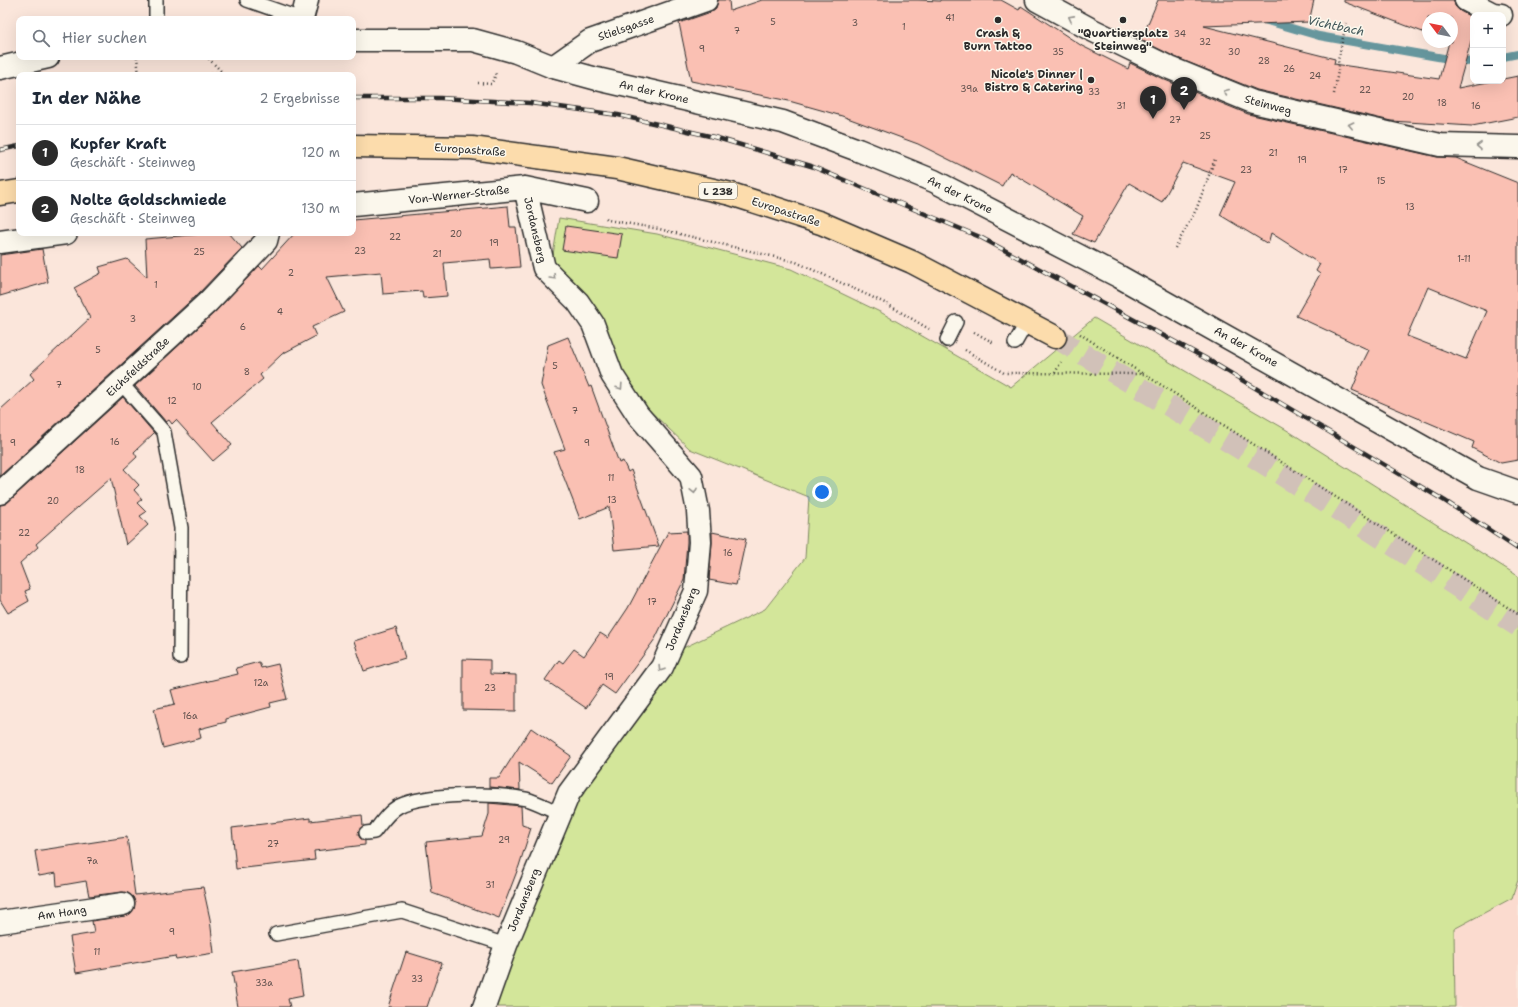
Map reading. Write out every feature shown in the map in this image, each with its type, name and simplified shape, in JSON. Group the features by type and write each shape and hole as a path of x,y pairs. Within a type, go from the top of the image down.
{"main road":[{"name":"Europastraße","path":"356,146 472,148 618,168 731,194 821,223 912,262 1055,337"},
{"path":"0,194 16,191"}],"street":[{"path":"302,16 307,0"},
{"name":"Stielsgasse","path":"553,67 590,41 706,0"},
{"name":"Steinweg","path":"1037,0 1170,68 1237,97 1253,102 1440,146 1518,147"},
{"path":"1466,0 1490,12"},
{"path":"1506,16 1518,18"},
{"name":"An der Krone","path":"356,40 473,40 516,52 553,67 597,79 782,122 858,150 934,181 1120,277 1478,478 1518,492"},
{"path":"0,68 35,60"},
{"name":"Von-Werner-Straße","path":"356,205 526,188 587,201"},
{"name":"Jordansberg","path":"484,1007 506,945 569,793 662,667 696,591 700,534 698,512 691,476 634,408 612,375 593,324 578,302 544,268 526,188"},
{"path":"0,242 44,236"},
{"name":"Eichsfeldstraße","path":"0,493 208,302 266,241 267,236"},
{"name":"Am Hang","path":"0,922 123,904"}],"lane":[{"path":"156,0 156,16"},
{"path":"247,0 292,16"},
{"path":"947,340 956,322"},
{"path":"1014,343 1027,322"},
{"path":"121,383 164,432 181,528 180,657"},
{"path":"366,834 374,832 384,819 398,806 418,800 457,796 494,796 527,799 560,813"},
{"path":"276,934 402,911 506,945"}],"path":[{"path":"1329,120 1340,65 1338,61 1346,23"},
{"path":"137,60 139,72"},
{"path":"210,60 222,72"},
{"path":"478,83 485,84"},
{"path":"1175,248 1196,210 1215,160"},
{"path":"587,201 608,220 659,229 796,262 886,304 1004,373 1144,374"},
{"path":"956,322 1010,351 1014,343"},
{"path":"1078,333 1518,614"},
{"path":"1054,373 1062,360"}],"shaded area":[{"path":"1518,880 1518,1007 1455,1007 1454,929 1512,898"}],"green space":[{"path":"559,218 657,234 791,269 882,313 1011,387 1094,318 1285,429 1518,576 1518,880 1512,898 1454,929 1455,1007 495,1007 512,947 576,798 681,649 765,609 805,558 809,497 690,449 647,408 623,371 601,316 552,261"}],"building":[{"path":"718,0 729,0 730,11 762,0 1001,0 1019,10 1021,6 1082,46 1128,69 1130,63 1165,80 1248,114 1437,157 1456,158 1518,183 1518,460 1501,463 1472,448 1474,442 1352,390 1359,373 1358,372 1369,350 1296,316 1320,274 1316,271 1320,264 1271,233 1268,244 1220,215 1235,182 1183,163 1162,202 1129,183 1094,243 1073,234 1083,216 1010,172 1002,186 918,144 842,116 789,101 691,81 679,23 711,12 716,8","holes":["1428,287 1487,311 1466,359 1407,336"]},
{"path":"1158,0 1314,0 1309,22 1204,26 1335,59 1334,64 1439,79 1447,48 1458,48 1458,12 1422,12 1422,32 1344,2 1344,0 1454,0 1455,6 1460,11 1470,16 1470,45 1458,88 1478,84 1506,84 1506,78 1518,76 1518,117 1472,126 1391,121 1257,90 1175,57 1141,40"},
{"path":"508,206 510,227 516,227 520,267 491,269 490,259 444,263 447,296 423,298 422,291 383,294 381,272 327,277 344,312 312,327 316,336 282,354 260,375 263,379 212,422 232,445 213,461 176,420 172,424 169,420 166,422 135,386 216,311 259,266 262,269 292,236 356,236 356,220"},
{"path":"566,226 622,234 618,258 562,250"},
{"path":"180,236 232,236 242,248 199,293 0,476 0,410 34,379 30,374 90,318 74,288 101,273 99,267 127,259 147,277 145,239"},
{"path":"42,249 48,282 0,296 0,255"},
{"path":"568,337 589,387 591,386 619,463 623,461 628,472 631,470 659,546 614,550 609,507 580,519 554,452 565,449 541,385 548,345"},
{"path":"123,397 154,433 134,452 137,457 124,469 139,485 134,490 142,499 137,503 146,512 140,516 148,525 126,545 111,478 36,544 38,547 20,563 30,589 25,591 29,601 8,613 0,600 0,505 8,502"},
{"path":"687,531 684,580 655,639 615,694 602,685 586,708 545,680 559,660 563,663 574,649 584,656 600,633 608,638 628,608 668,532"},
{"path":"712,532 746,539 736,585 709,580"},
{"path":"396,628 405,658 364,671 354,641"},
{"path":"463,659 490,660 490,674 516,675 516,711 463,710"},
{"path":"259,662 261,668 278,664 287,699 270,703 271,707 226,719 226,722 199,729 201,738 163,748 154,709 175,704 171,690 238,674 236,668"},
{"path":"531,728 571,756 552,783 519,762 520,790 489,787 489,778 499,778"},
{"path":"489,803 521,806 522,825 531,828 519,866 499,918 432,893 426,842 482,836 489,814"},
{"path":"362,815 363,826 359,830 358,834 360,838 365,841 365,845 314,851 315,860 236,869 232,828 310,818 310,821"},
{"path":"127,837 135,895 203,887 210,919 214,953 176,959 175,956 76,973 70,937 94,933 92,921 130,914 134,909 135,902 133,897 128,893 122,892 89,896 86,881 57,886 56,873 39,876 35,851"},
{"path":"406,952 442,963 427,1007 388,1007"},
{"path":"298,961 303,996 288,999 290,1007 238,1007 232,972"}],"waterway":[{"name":"Vichtbach","path":"1264,20 1319,36 1466,62 1470,61"},
{"name":"Vichtbach","path":"1506,56 1518,54"}],"tunnel":[{"path":"1055,337 1238,447 1518,626"}],"railway":[{"path":"356,98 440,98 530,103 618,115 714,137 811,166 980,237 1205,358 1445,501 1518,549"},
{"path":"0,150 16,147"}],"place":[{"name":"Crash & Burn Tattoo","path":"998,20"},
{"name":"\"Quartiersplatz Steinweg\"","path":"1123,20"},
{"name":"Nicole's Dinner | Bistro & Catering","path":"1091,80"},
{"name":"Nolte Goldschmiede","path":"1184,110"},
{"name":"Kupfer Kraft","path":"1153,119"}]}
